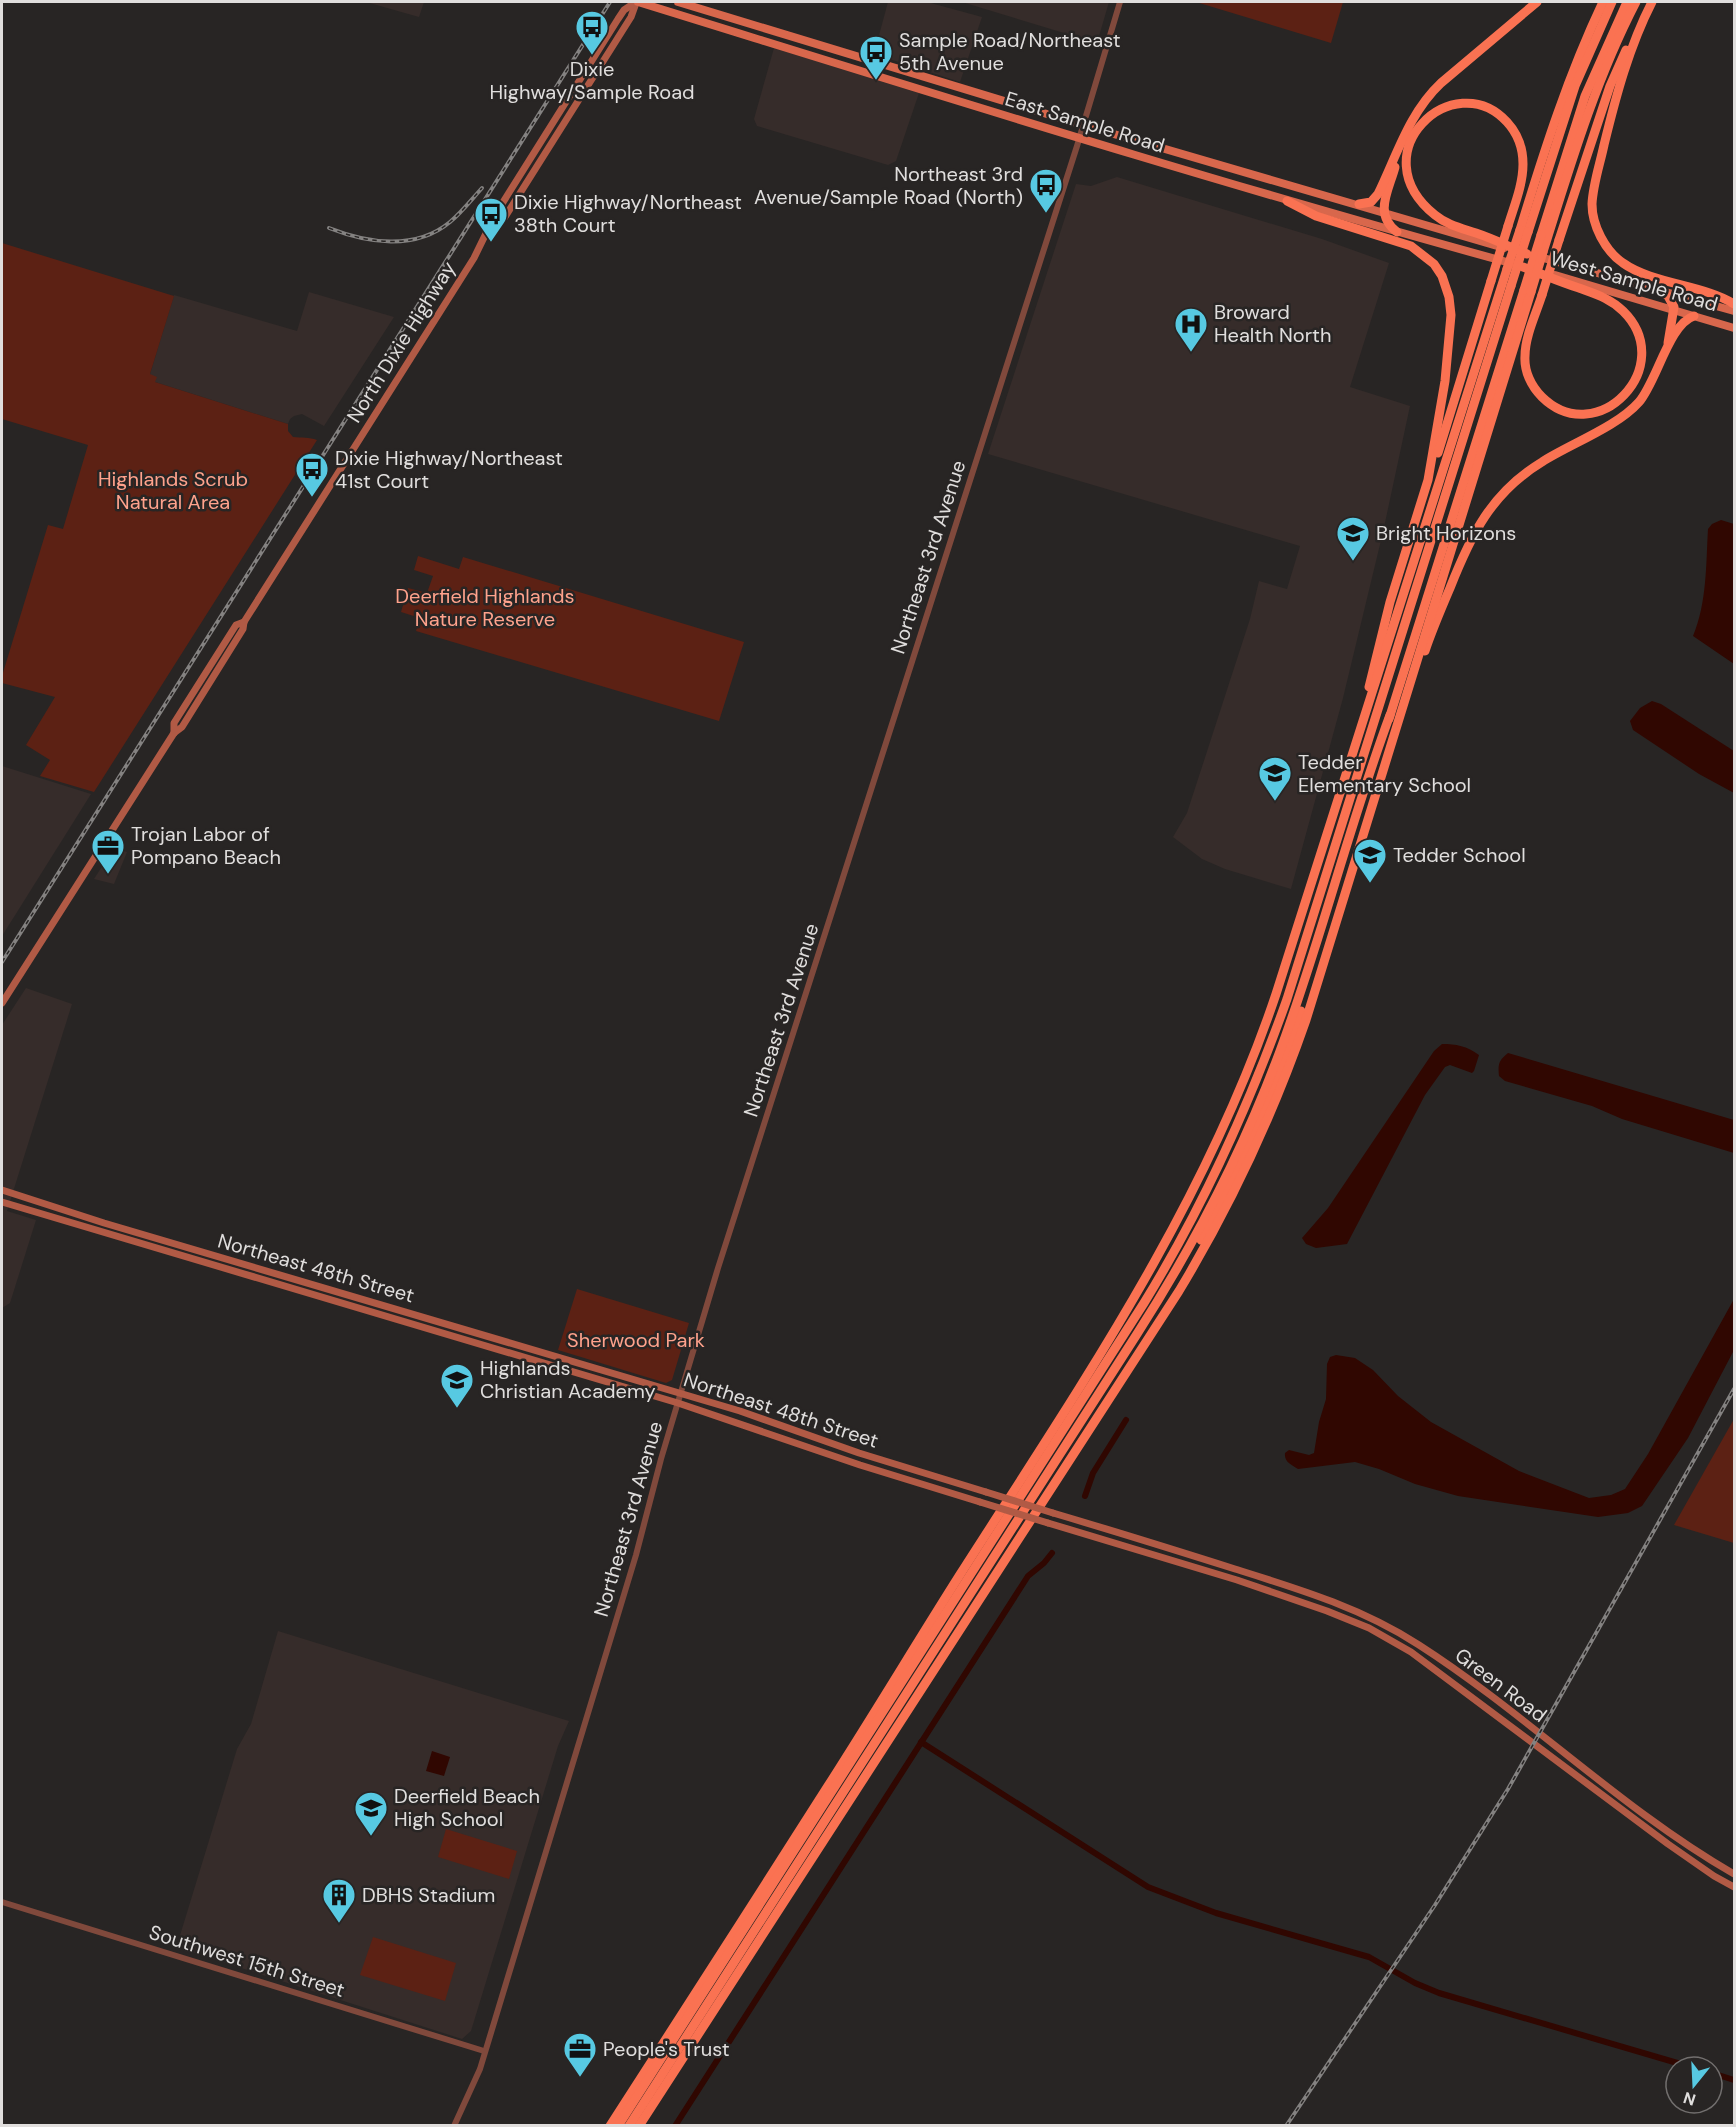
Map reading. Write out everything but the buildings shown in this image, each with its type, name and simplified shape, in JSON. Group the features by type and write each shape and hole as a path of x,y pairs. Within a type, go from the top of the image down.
{"highway":[{"path":"1359,204 1369,203 1376,197 1414,117 1433,90 1537,2"},
{"path":"1524,231 1557,112 1603,2"},
{"path":"618,2126 1154,1287 1184,1235 1220,1164 1274,1036 1302,952 1524,231 1575,86 1612,2"},
{"path":"639,2126 1156,1327 1228,1204 1278,1096 1321,973 1585,96 1627,2"},
{"path":"1544,236 1593,98 1636,2"},
{"path":"1652,2 1618,90 1596,181 1592,205 1594,218 1606,246 1625,265 1734,304"},
{"path":"1523,267 1606,299 1623,310 1634,325 1641,343 1640,370 1631,388 1613,405 1598,412 1583,414 1552,405 1535,390 1528,378 1525,356 1526,345 1542,294 1559,240 1610,86 1639,21 1646,15"},
{"path":"1358,740 1390,602 1438,453 1491,280 1508,225 1522,177 1522,151 1515,132 1498,115 1476,105 1463,104 1437,111 1418,127 1408,149 1406,169 1417,197 1433,214 1449,224 1478,234 1527,254"},
{"path":"1397,232 1388,225 1384,206 1398,153"},
{"path":"1287,201 1316,216 1411,246 1428,259 1442,276 1449,297 1450,327 1445,381 1428,480"},
{"path":"610,2126 838,1771 1119,1322 1178,1222 1209,1161 1234,1106 1273,1004 1507,285"},
{"path":"1656,288 1672,300 1675,310 1667,340 1668,345"},
{"path":"629,2126 1132,1343 1198,1232 1242,1144 1279,1054 1527,291"},
{"path":"1394,728 1405,713 1428,643 1467,544 1487,513 1503,492 1522,475 1620,418 1634,407 1650,386 1668,345 1682,323 1694,315"},
{"path":"1156,1327 1164,1303 1222,1200 1272,1093 1323,942 1390,715"},
{"path":"1234,1106 1274,1036"}],"main road":[{"name":"East Sample Road","path":"637,2 1287,201 1523,267"},
{"name":"North Dixie Highway","path":"2,1003 174,733 182,727 243,629 244,622 474,258 495,215 618,19 624,10 637,2"},
{"name":"East Sample Road","path":"678,2 1083,125 1527,254"},
{"path":"864,70 871,66 896,72 908,72"},
{"name":"West Sample Road","path":"1527,254 1734,311"},
{"name":"West Sample Road","path":"1523,267 1734,328"},
{"name":"Northeast 48th Street","path":"2,1190 152,1237 740,1411 869,1456 1240,1570"},
{"name":"Northeast 48th Street","path":"2,1202 678,1403 860,1465 1237,1580"},
{"path":"87,1228 142,1241 147,1241 152,1237"},
{"path":"559,1368 585,1364"},
{"name":"Green Road","path":"1240,1570 1332,1600 1418,1644 1469,1680 1641,1813 1687,1846 1734,1874"},
{"name":"Green Road","path":"1237,1580 1369,1628 1411,1652 1668,1844 1734,1887"}],"street":[{"name":"Northeast 3rd Avenue","path":"453,2126 474,2082 484,2051 636,1555 718,1268 1080,137 1120,2"},
{"name":"Southwest 15th Street","path":"2,1902 484,2051"}],"shaded area":[{"path":"366,2 424,2 419,17"},
{"path":"888,2 927,2 982,17 960,82 874,54"},
{"path":"962,2 1109,2 1097,43"},
{"path":"774,48 919,93 896,161 888,165 757,126 754,119"},
{"name":"Broward Health North","path":"1117,177 1322,239 1389,263 1350,387 1410,406 1383,532 1343,698 1291,889 1225,869 1202,859 1173,837 1187,813 1250,619 1259,581 1287,589 1300,546 988,454 1076,184 1091,186"},
{"path":"309,292 394,317 324,426 302,414 294,416 288,424 155,382 150,374 174,295 297,331"},
{"path":"1721,520 1734,524 1734,664 1693,636 1703,597 1708,529 1712,524"},
{"path":"1652,701 1661,704 1734,751 1734,793 1699,774 1633,730 1630,721 1640,708"},
{"path":"2,766 91,794 2,936"},
{"name":"Trojan Labor of Pompano Beach","path":"114,848 127,852 114,884 94,879"},
{"path":"26,988 72,1004 7,1211 36,1220 10,1303 2,1308 2,1025"},
{"path":"1442,1044 1461,1046 1479,1055 1474,1071 1472,1073 1450,1065 1445,1067 1425,1095 1347,1244 1316,1248 1306,1244 1302,1238 1328,1208 1434,1051"},
{"path":"1508,1053 1734,1120 1734,1153 1622,1119 1592,1106 1505,1081 1499,1076 1499,1066 1502,1058"},
{"path":"1734,1299 1734,1350 1688,1438 1642,1506 1628,1513 1598,1517 1458,1496 1415,1484 1355,1462 1298,1469 1286,1459 1285,1453 1289,1450 1309,1455 1314,1453 1319,1422 1326,1399 1327,1364 1330,1357 1336,1355 1355,1358 1373,1370 1398,1396 1431,1422 1519,1471 1589,1498 1611,1495 1625,1489 1648,1454"},
{"name":"Deerfield Beach High School","path":"278,1631 569,1721 558,1746 471,2031 462,2039 182,1949 178,1942 237,1749 251,1724"},
{"path":"432,1751 450,1757 444,1776 426,1771"}],"green space":[{"path":"1196,2 1343,2 1331,43"},
{"name":"Highlands Scrub Natural Area","path":"2,243 174,296 150,374 157,377 155,382 288,424 288,431 293,437 317,440 94,792 40,776 50,760 26,745 55,697 2,683 2,676 48,525 63,529 88,445 2,419"},
{"name":"Deerfield Highlands Nature Reserve","path":"418,556 459,569 463,557 744,642 719,721 416,631 420,618 401,612 408,588 427,593 433,576 414,570"},
{"name":"Sherwood Park","path":"577,1289 689,1323 672,1380 666,1383 558,1350"},
{"path":"1734,1419 1734,1543 1674,1525"},
{"path":"446,1829 517,1851 509,1879 438,1857"},
{"path":"373,1937 456,1963 445,2001 360,1975"}],"waterway":[{"path":"1085,1496 1093,1473 1126,1420"},
{"path":"675,2126 1028,1576 1052,1553"},
{"path":"921,1742 1148,1887 1216,1913 1369,1957 1415,1983 1439,1993 1664,2059"},
{"path":"1724,2077 1734,2080"}],"railway":[{"path":"2,962 610,2"},
{"path":"329,228 359,237 391,242 422,237 450,222 482,188"},
{"path":"1286,2126 1435,1905 1508,1789 1734,1389"}],"place":[{"name":"Dixie Highway/Sample Road","path":"592,56"},
{"name":"Sample Road/Northeast 5th Avenue","path":"876,81"},
{"name":"Northeast 3rd Avenue/Sample Road (North)","path":"1046,214"},
{"name":"Dixie Highway/Northeast 38th Court","path":"491,243"},
{"name":"Broward Health North","path":"1191,353"},
{"name":"Dixie Highway/Northeast 41st Court","path":"312,498"},
{"name":"Bright Horizons","path":"1353,562"},
{"name":"Tedder Elementary School","path":"1275,802"},
{"name":"Trojan Labor of Pompano Beach","path":"108,875"},
{"name":"Tedder School","path":"1370,884"},
{"name":"Highlands Christian Academy","path":"457,1409"},
{"name":"Deerfield Beach High School","path":"371,1837"},
{"name":"DBHS Stadium","path":"339,1924"},
{"name":"People's Trust","path":"580,2078"}]}
